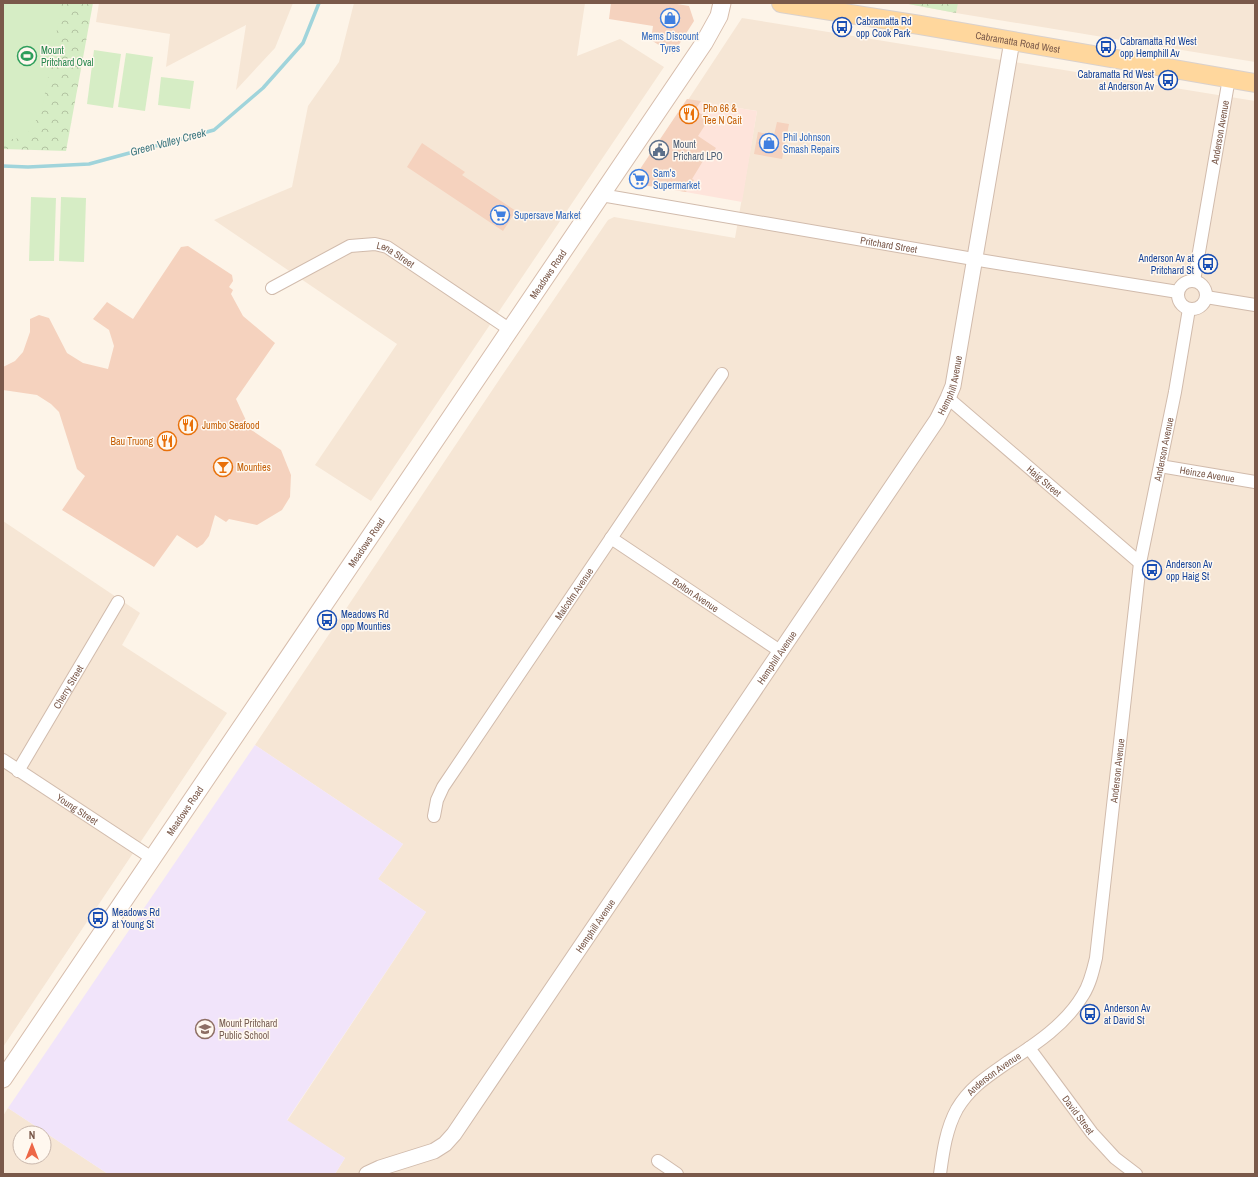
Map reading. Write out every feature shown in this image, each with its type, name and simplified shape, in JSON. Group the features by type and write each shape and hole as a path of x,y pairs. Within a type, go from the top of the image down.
{"main road":[{"name":"Meadows Road","path":"3,1079 713,28 719,16 722,3"},
{"name":"Cabramatta Road West","path":"781,3 1255,83"}],"street":[{"name":"Hemphill Avenue","path":"367,1174 380,1168 434,1151 446,1144 454,1134 937,420 952,386 1012,41"},
{"name":"Anderson Avenue","path":"1194,281 1229,78"},
{"name":"Pritchard Street","path":"601,195 974,259 1178,292"},
{"name":"Lena Street","path":"272,288 350,246 375,244 387,247 509,329"},
{"path":"1194,281 1201,283 1206,293 1206,297 1198,308 1189,309 1180,303 1177,296 1178,292 1179,288 1185,282 1194,281"},
{"path":"1206,297 1255,305"},
{"name":"Anderson Avenue","path":"940,1174 945,1144 950,1126 958,1109 969,1094 981,1080 1030,1048 1059,1024 1072,1010 1086,989 1091,976 1096,958 1140,563 1175,392 1189,309"},
{"name":"Malcolm Avenue","path":"434,816 437,800 443,786 722,374"},
{"name":"Haig Street","path":"948,398 1140,563"},
{"name":"Heinze Avenue","path":"1160,466 1255,482"},
{"name":"Bolton Avenue","path":"611,538 780,651"},
{"name":"Cherry Street","path":"18,770 118,602"},
{"name":"Young Street","path":"3,760 152,858"},
{"name":"David Street","path":"1030,1048 1096,1137 1114,1158 1136,1174"},
{"path":"658,1161 677,1174"}],"shaded area":[{"path":"99,3 293,3 275,48 236,90 246,25 166,67 170,34 96,22"},
{"path":"354,3 585,3 577,56 620,39 664,67 371,501 315,465 397,344 214,220 292,187 308,106 339,62"},
{"path":"903,3 1255,3 1255,62 956,13"},
{"path":"742,18 1255,101 1255,1174 335,1174 345,1158 287,1121 426,912 378,879 403,844 255,745 608,220 614,217 735,238 757,111 688,100"},
{"path":"688,100 757,111 742,202 635,183 634,179"},
{"path":"3,521 140,613 122,645 227,713 3,1047"},
{"name":"Mount Pritchard Public School","path":"255,745 403,844 378,879 426,912 287,1120 345,1158 335,1174 108,1174 52,1137 52,1125 34,1125 8,1108"},
{"path":"8,1108 34,1125 12,1125 12,1165 52,1165 52,1137 108,1174 3,1174 3,1116"}],"green space":[{"name":"Mount Pritchard Oval","path":"3,3 93,3 66,151 3,149"},
{"name":"Mount Pritchard Oval","path":"3,3 62,3 42,109 31,130 20,138 15,139 3,139"},
{"path":"903,3 958,3 956,13"},
{"path":"94,50 121,54 113,108 87,104"},
{"path":"126,53 153,57 145,111 118,107"},
{"path":"161,77 194,81 190,109 158,105"},
{"path":"31,197 56,198 54,261 29,261"},
{"path":"61,197 86,198 84,262 59,261"}],"building":[{"path":"611,3 671,3 689,6 694,21 673,54 651,40 653,26 609,19"},
{"path":"687,99 701,101 695,110 709,119 698,136 716,148 709,158 706,156 686,192 636,184 634,178"},
{"path":"777,122 789,124 782,159 754,154 758,132 774,135"},
{"path":"422,143 465,172 462,175 516,211 503,231 407,167"},
{"path":"188,246 232,275 233,281 229,287 233,290 231,294 243,316 275,343 236,399 250,429 281,450 291,475 290,497 282,510 257,525 229,519 226,522 215,515 209,536 203,544 197,548 177,535 154,567 62,510 85,476 77,469 59,412 51,404 37,395 3,390 3,367 15,361 23,352 30,332 30,319 39,315 49,318 67,353 83,363 108,369 114,346 109,330 93,319 107,302 133,319 181,247"}],"waterway":[{"name":"Green Valley Creek","path":"3,166 28,167 89,164 214,130 263,88 303,43 319,3"}],"place":[{"name":"Mems Discount Tyres","path":"670,18"},
{"name":"Cabramatta Rd opp Cook Park","path":"842,27"},
{"name":"Cabramatta Rd West opp Hemphill Av","path":"1106,47"},
{"name":"Mount Pritchard Oval","path":"27,56"},
{"name":"Cabramatta Rd West at Anderson Av","path":"1168,80"},
{"name":"Pho 66 & Tee N Cait","path":"689,114"},
{"name":"Phil Johnson Smash Repairs","path":"769,143"},
{"name":"Mount Prichard LPO","path":"659,150"},
{"name":"Sam's Supermarket","path":"639,179"},
{"name":"Supersave Market","path":"500,215"},
{"name":"Anderson Av at Pritchard St","path":"1208,264"},
{"name":"Jumbo Seafood","path":"188,425"},
{"name":"Bau Truong","path":"167,441"},
{"name":"Mounties","path":"223,467"},
{"name":"Anderson Av opp Haig St","path":"1152,570"},
{"name":"Meadows Rd opp Mounties","path":"327,620"},
{"name":"Meadows Rd at Young St","path":"98,918"},
{"name":"Anderson Av at David St","path":"1090,1014"},
{"name":"Mount Pritchard Public School","path":"205,1029"}]}
